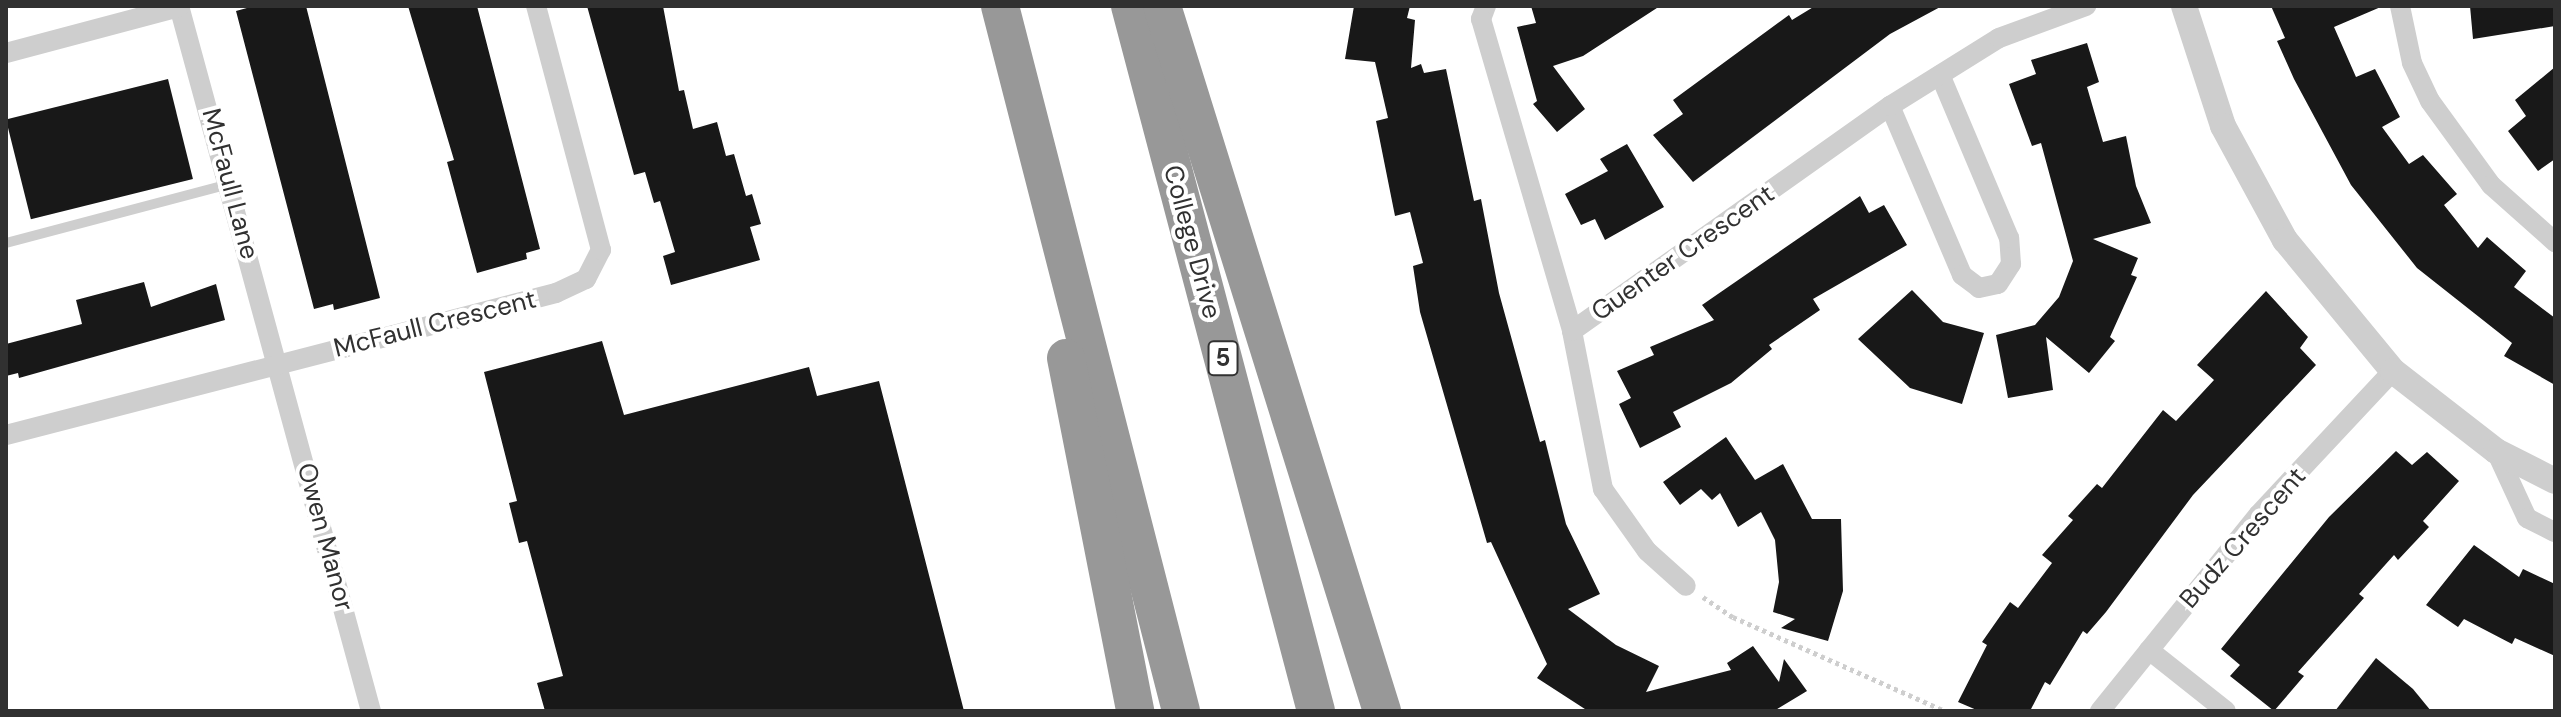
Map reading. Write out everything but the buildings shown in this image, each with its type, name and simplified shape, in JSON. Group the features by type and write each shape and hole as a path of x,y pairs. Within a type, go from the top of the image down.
{"highway":[{"path":"998,6 1135,711"},
{"path":"998,6 1181,711"},
{"name":"College Drive","path":"1130,6 1316,711"},
{"path":"1162,6 1382,711"}],"street":[{"name":"McFaull Crescent","path":"6,435 556,293 586,279 601,250 536,6"},
{"name":"Guenter Crescent","path":"1486,6 1481,19 1572,331 1890,106 1999,38 2086,6"},
{"path":"2184,6 2223,126 2285,240 2393,371 2496,451 2555,481"},
{"path":"2400,6 2412,63 2430,101 2491,185 2555,242"},
{"name":"McFaull Lane","path":"179,7 232,184 278,363"},
{"path":"6,53 179,7"},
{"path":"1890,106 1962,275 1979,288 1998,284 2011,264 2009,238 1940,75"},
{"path":"1572,331 1603,489 1647,551 1686,586"},
{"name":"Owen Manor","path":"278,363 371,711"},
{"name":"Budz Crescent","path":"2100,711 2259,514 2393,371"},
{"path":"2496,451 2527,518 2555,532"},
{"path":"2149,650 2226,711"}],"lane":[{"path":"6,243 232,184"}],"path":[{"path":"1686,586 1733,617 1945,711"}]}
